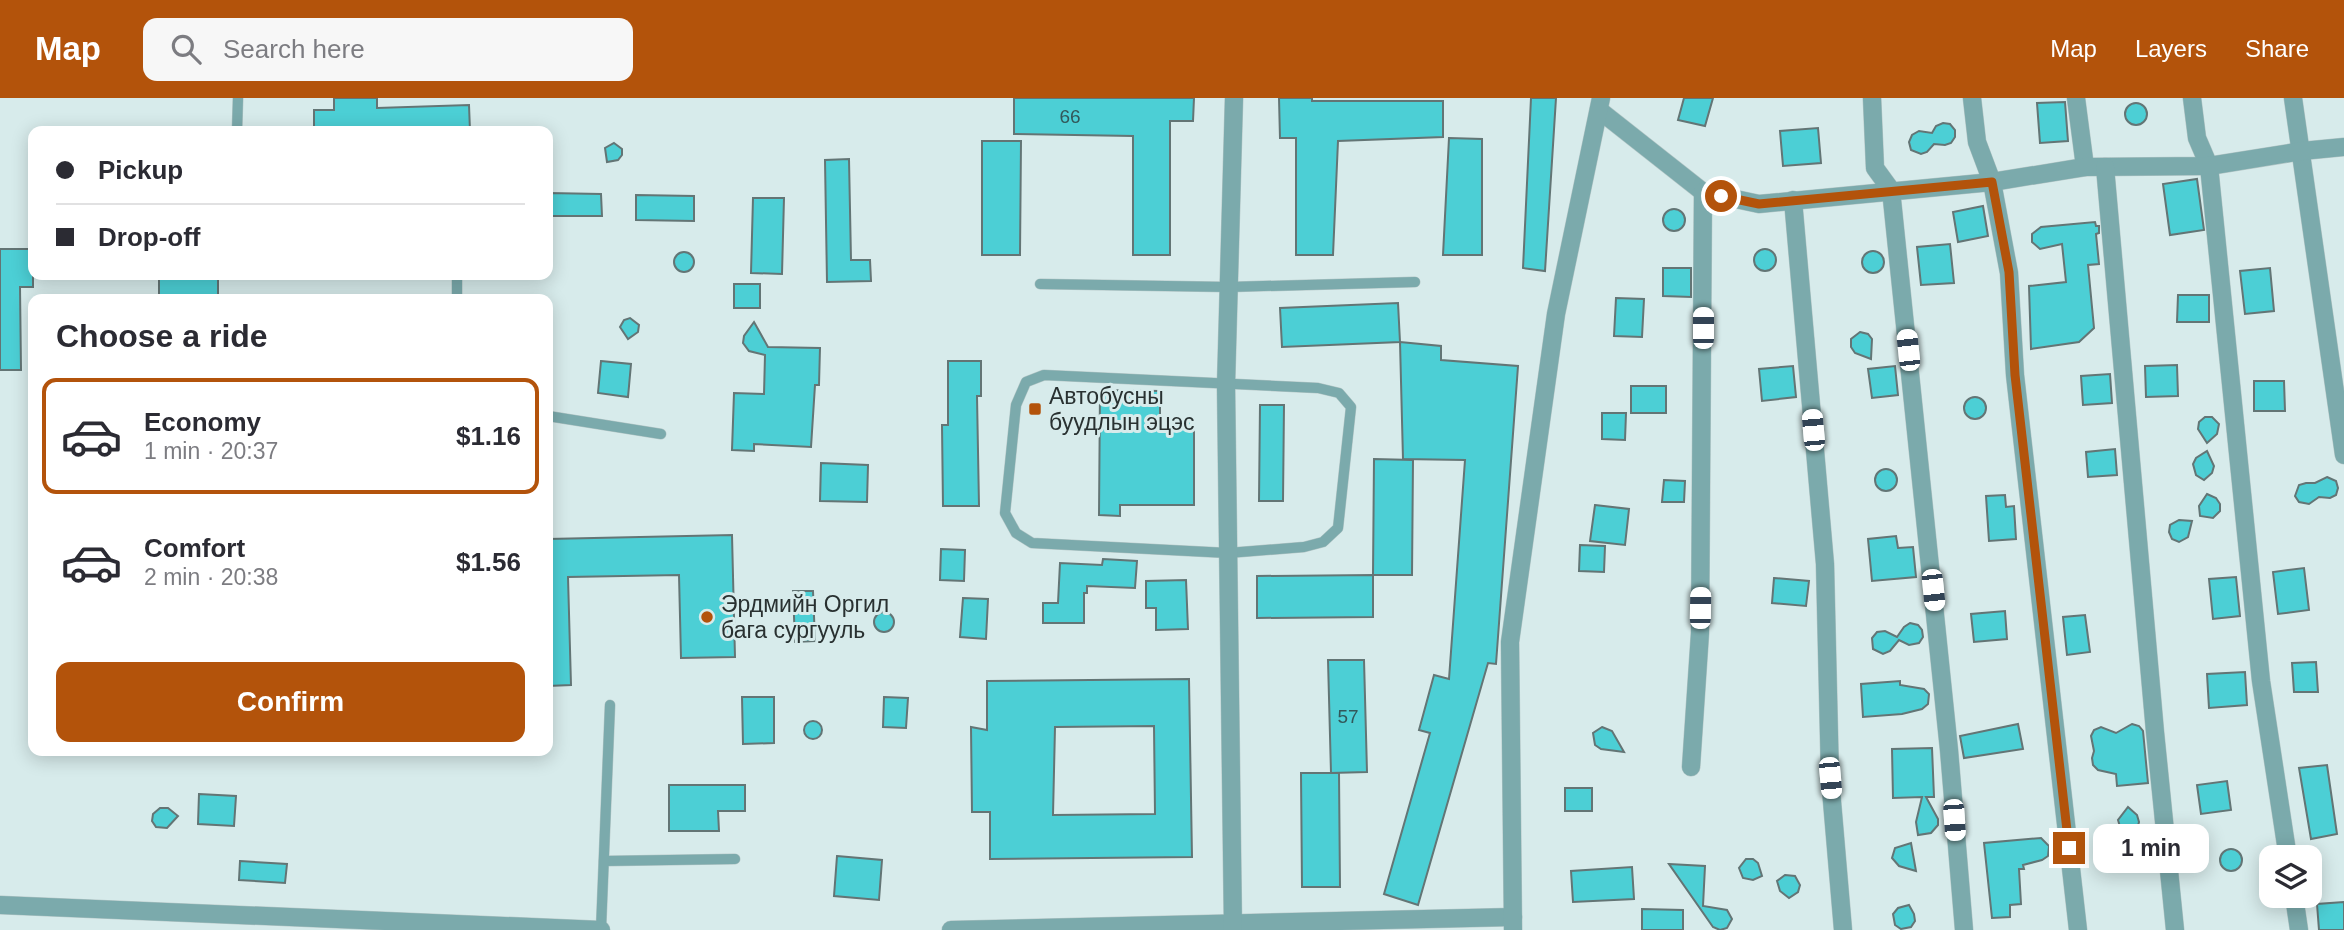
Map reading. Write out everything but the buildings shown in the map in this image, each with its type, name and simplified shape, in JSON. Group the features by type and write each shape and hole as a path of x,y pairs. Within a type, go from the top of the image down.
{"street":[{"path":"1233,927 1226,385 1234,98"},
{"path":"1872,98 1875,167 1891,190 1949,750 1964,930"},
{"path":"1972,98 1978,142 1992,182 2009,272 2015,375 2078,930"},
{"path":"2076,98 2085,167"},
{"path":"2192,98 2197,138 2209,166 2261,681 2286,845"},
{"path":"2293,98 2344,455"},
{"path":"951,930 1513,924 1510,642 1556,314 1600,104 1703,192 1759,204 1992,182 2085,167 2209,166 2344,147"},
{"path":"2105,167 2175,930"},
{"path":"1691,767 1700,633 1703,192"},
{"path":"1793,200 1825,564 1830,778 1843,930"},
{"path":"0,905 601,930"},
{"path":"2296,908 2299,930"}],"lane":[{"path":"237,126 238,98"},
{"path":"1040,284 1228,288 1415,282"},
{"path":"1044,375 1226,385 1318,388 1339,393 1351,407 1338,527 1323,542 1304,547 1228,553 1032,543 1016,533 1004,513 1016,405 1026,382 1044,375"},
{"path":"553,417 661,434"},
{"path":"601,930 610,705"},
{"path":"604,861 735,859"}],"place":[{"name":"Автобусны буудлын эцэс","path":"1035,409"},
{"name":"Эрдмийн Оргил бага сургууль","path":"707,617"}],"route":[{"path":"1721,196 1759,204 1992,182 2009,272 2015,375 2069,848"}]}
